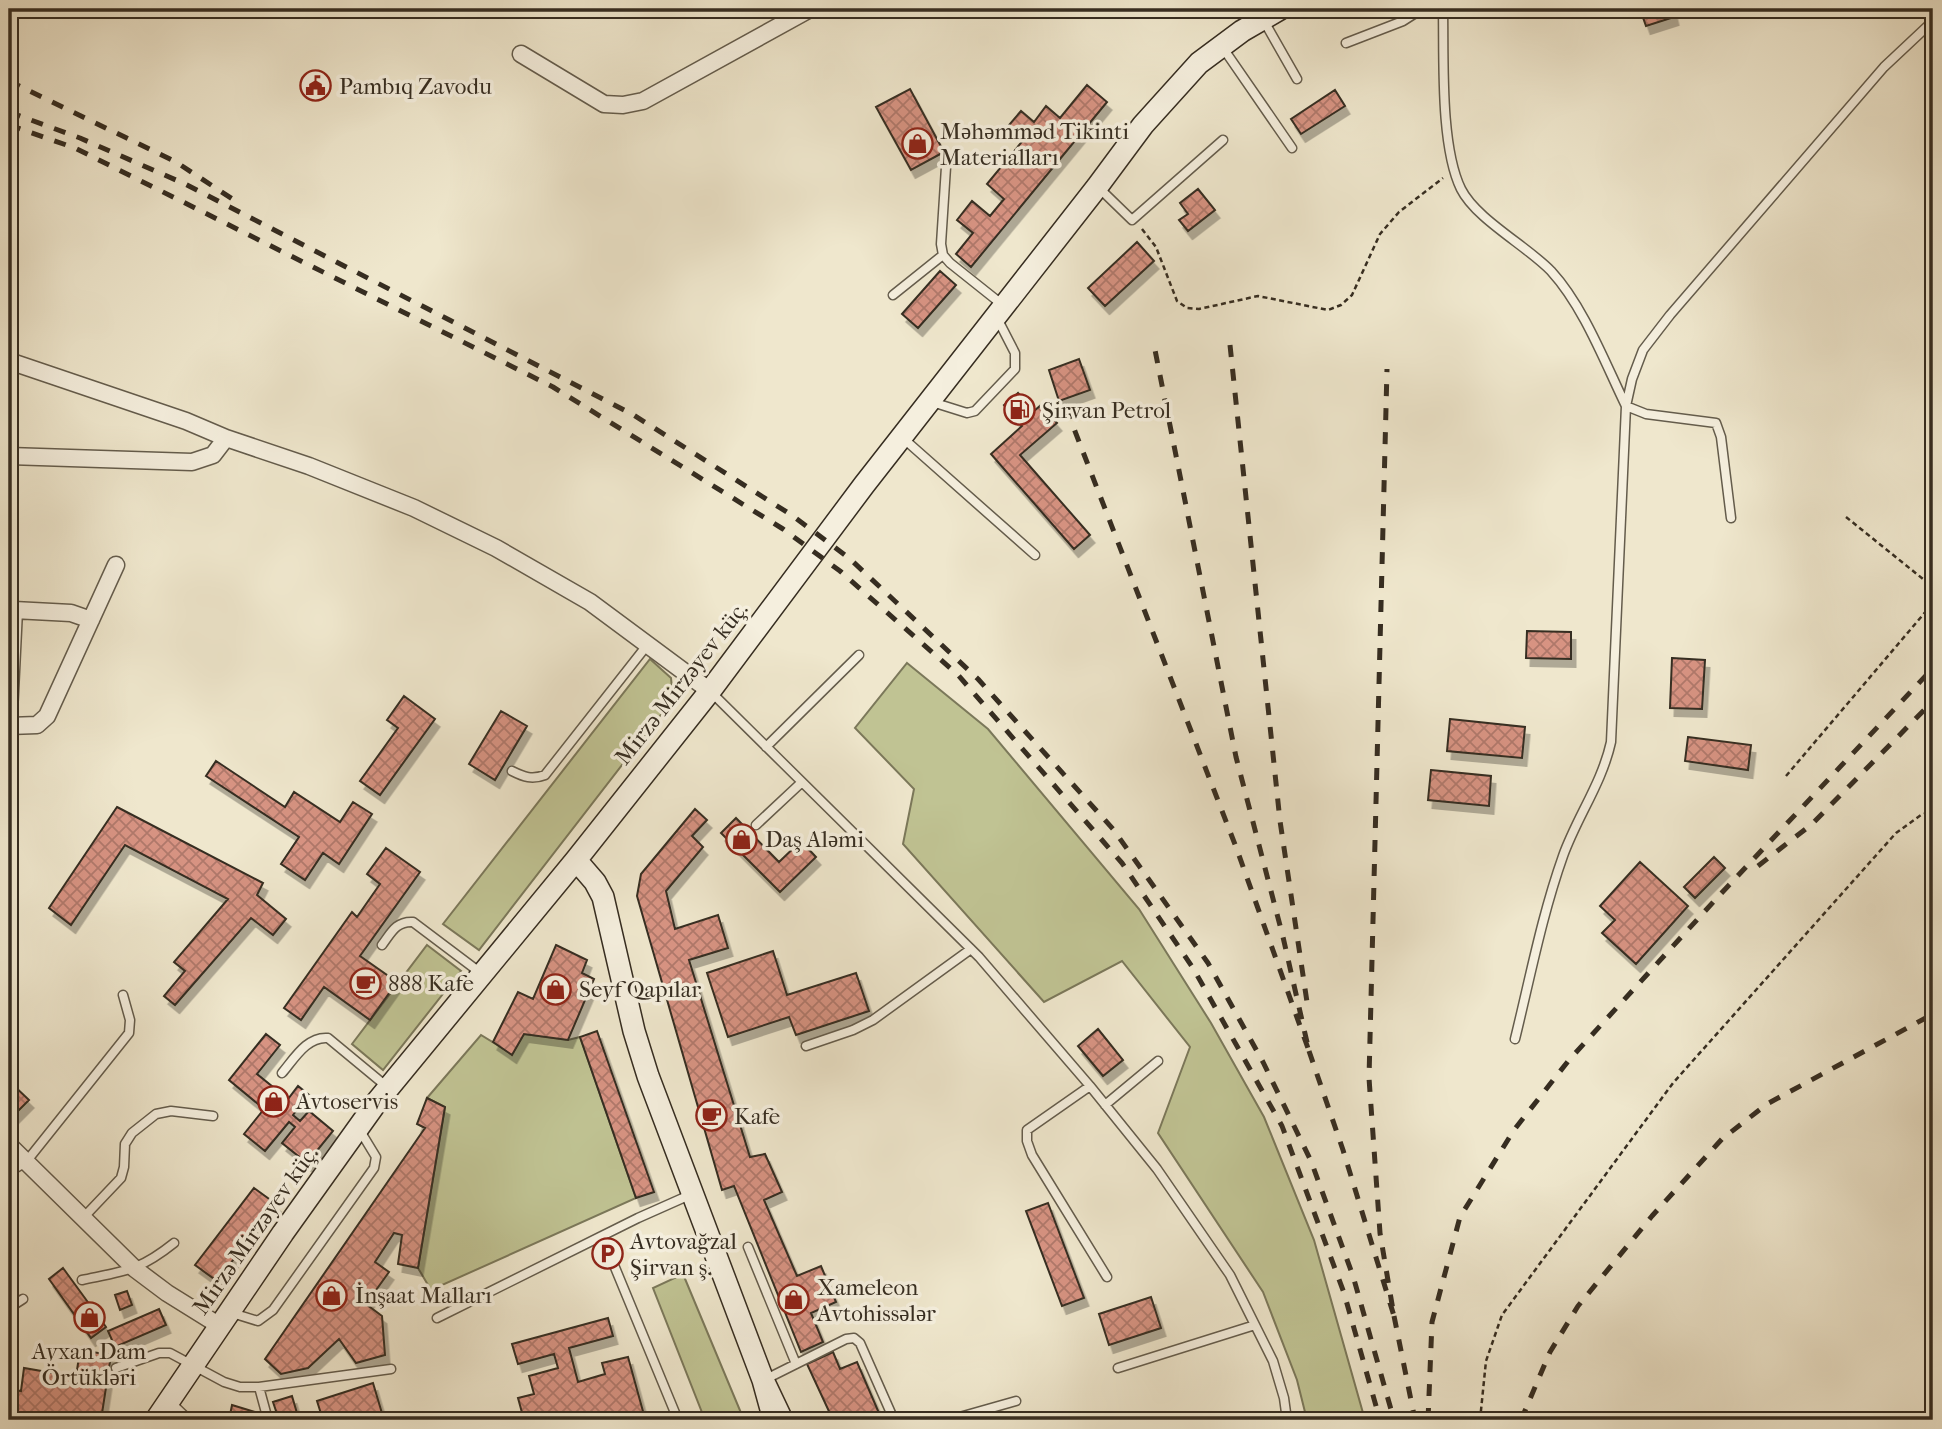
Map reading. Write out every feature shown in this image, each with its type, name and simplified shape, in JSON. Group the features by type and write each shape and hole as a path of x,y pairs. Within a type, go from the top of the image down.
{"main road":[{"name":"Mirzə Mirzəyev küç.","path":"156,1420 388,1088 576,860 710,691 901,437 1143,125 1178,85 1222,45 1271,13"},
{"path":"576,860 595,882 603,897 634,1031 692,1194 763,1380 782,1420"},
{"path":"763,1380 774,1420"}],"street":[{"path":"521,54 604,104 623,106 643,101 785,15 810,9"},
{"path":"9,361 186,421 414,508 496,548 590,602 710,691"},
{"path":"9,456 192,462 213,455 226,438"},
{"path":"9,726 37,725 47,716 117,565"},
{"path":"9,712 11,610 71,613 91,620"},
{"path":"9,1145 135,1269 166,1293 225,1319"}],"lane":[{"path":"1346,43 1403,21 1414,14 1415,9"},
{"path":"1443,9 1447,134 1454,170 1462,191 1483,214 1551,272 1576,306 1626,406 1646,414 1716,423 1721,437 1731,518"},
{"path":"1271,13 1297,79"},
{"path":"1515,1039 1557,872 1570,838 1606,764 1611,742 1626,406 1632,379 1643,350 1884,67 1933,21"},
{"path":"1222,45 1292,148"},
{"path":"1097,187 1132,220 1223,140"},
{"path":"929,401 967,413 975,411 1015,369 1017,361 1000,312 943,254 941,244 946,167"},
{"path":"893,295 943,254"},
{"path":"901,437 1035,555"},
{"path":"512,771 535,779 545,775 648,644"},
{"path":"766,747 859,655"},
{"path":"710,691 971,949 1090,1086 1157,1169 1230,1275 1273,1361 1287,1420"},
{"path":"756,825 802,782"},
{"path":"382,945 397,926 404,922 413,922 482,974"},
{"path":"806,1045 853,1030 873,1020 971,949"},
{"path":"9,1172 26,1162 129,1033 130,1020 123,995"},
{"path":"282,1073 311,1041 318,1037 328,1038 388,1088"},
{"path":"1105,1105 1158,1061"},
{"path":"1090,1086 1027,1130 1027,1141 1032,1155 1107,1277"},
{"path":"83,1218 121,1178 125,1144 132,1133 156,1115 171,1111 213,1116"},
{"path":"225,1319 258,1321 273,1310 374,1168 376,1157 358,1129"},
{"path":"437,1318 692,1194"},
{"path":"602,1236 678,1420"},
{"path":"82,1280 135,1269 151,1261 174,1243"},
{"path":"748,1247 796,1364"},
{"path":"9,1308 23,1299"},
{"path":"1118,1368 1255,1325"},
{"path":"763,1380 846,1339 854,1339 860,1343 894,1420"},
{"path":"117,1368 159,1353 170,1353 224,1382 240,1387 259,1387 391,1369"},
{"path":"259,1387 268,1420"},
{"path":"169,1401 189,1420"},
{"path":"949,1420 1016,1401"}],"path":[{"path":"1132,220 1156,247 1177,300 1187,308 1199,309 1258,296 1328,310 1341,305 1352,295 1380,234 1399,212 1454,170"},
{"path":"1846,517 1923,579 1933,583"},
{"path":"1786,776 1933,603"},
{"path":"1480,1420 1486,1362 1502,1315 1673,1083 1896,833 1921,815 1933,811"}],"green space":[{"path":"650,659 671,678 673,699 479,950 443,924"},
{"path":"907,663 988,729 1139,909 1211,1023 1264,1117 1314,1240 1365,1420 1307,1420 1297,1380 1263,1292 1158,1133 1190,1047 1122,961 1044,1002 903,844 914,789 855,728"},
{"path":"427,945 461,971 383,1070 352,1044"},
{"path":"524,1034 568,1040 580,1037 636,1198 431,1290 418,1268 445,1107 427,1098 481,1035 512,1054"},
{"path":"683,1274 744,1420 705,1420 653,1288"}],"building":[{"path":"1640,9 1672,9 1674,17 1646,26"},
{"path":"1087,85 1107,102 971,267 956,254 973,233 957,220 972,201 990,216 1004,199 987,184 1025,138 1009,125 1021,111 1034,122 1046,106 1060,118"},
{"path":"910,89 944,152 911,170 876,107"},
{"path":"1335,90 1345,106 1301,134 1291,119"},
{"path":"1198,189 1215,210 1188,231 1179,220 1188,214 1180,203"},
{"path":"1137,242 1154,261 1105,306 1088,288"},
{"path":"940,271 956,285 918,328 902,314"},
{"path":"1079,359 1090,390 1059,401 1049,370"},
{"path":"1018,393 1034,411 1041,405 1057,423 1020,455 1090,535 1074,549 991,454 1022,426 1004,405"},
{"path":"1527,631 1571,632 1571,659 1526,658"},
{"path":"1672,658 1705,660 1702,709 1670,708"},
{"path":"404,696 435,719 380,795 360,781 398,728 387,720"},
{"path":"501,711 527,726 495,780 469,764"},
{"path":"1450,719 1525,727 1522,758 1447,751"},
{"path":"1688,737 1751,745 1748,770 1685,761"},
{"path":"216,761 285,807 294,792 340,822 353,802 372,814 339,864 323,853 305,880 281,864 299,837 206,776"},
{"path":"1431,770 1491,776 1489,806 1428,800"},
{"path":"117,807 263,883 257,895 286,919 273,935 251,918 175,1005 164,996 185,971 174,962 228,899 125,845 71,925 49,908"},
{"path":"695,809 707,820 692,836 703,847 666,891 675,929 718,915 728,948 689,960 750,1157 765,1154 782,1192 764,1200 797,1276 821,1266 836,1302 811,1313 823,1342 801,1352 734,1186 722,1190 637,896 641,874"},
{"path":"736,818 779,862 801,841 816,857 780,892 721,833"},
{"path":"386,848 420,872 360,956 397,982 370,1020 324,987 301,1020 284,1008 352,912 357,917 380,884 367,874"},
{"path":"1714,857 1725,868 1695,898 1684,887"},
{"path":"1640,862 1688,906 1636,964 1602,933 1615,920 1600,906"},
{"path":"556,945 587,960 582,973 594,979 568,1040 524,1034 512,1055 493,1042 518,992 533,999"},
{"path":"773,951 787,995 856,973 869,1011 796,1035 789,1017 728,1037 707,973"},
{"path":"1098,1029 1123,1060 1103,1076 1078,1046"},
{"path":"597,1031 654,1192 636,1198 580,1037"},
{"path":"266,1034 280,1045 257,1074 288,1099 298,1086 309,1095 293,1115 300,1121 309,1111 333,1131 307,1163 282,1143 295,1127 289,1122 265,1151 244,1134 264,1109 229,1080"},
{"path":"9,1081 29,1100 12,1117 9,1114"},
{"path":"427,1098 445,1107 418,1268 398,1264 402,1235 394,1233 375,1262 389,1272 366,1304 382,1316 385,1355 356,1363 339,1339 308,1368 281,1374 265,1359 425,1128 417,1124"},
{"path":"254,1188 276,1204 217,1281 195,1265"},
{"path":"1048,1203 1084,1298 1062,1306 1026,1211"},
{"path":"63,1268 106,1327 91,1338 49,1279"},
{"path":"127,1291 132,1305 120,1310 115,1295"},
{"path":"1151,1297 1161,1328 1109,1345 1099,1314"},
{"path":"159,1309 166,1325 115,1347 108,1331"},
{"path":"608,1318 613,1336 569,1348 578,1382 605,1374 602,1363 628,1357 644,1415 623,1420 524,1420 518,1398 534,1394 529,1376 558,1368 554,1354 518,1364 512,1344"},
{"path":"80,1350 111,1355 101,1420 9,1420 9,1389 21,1391 24,1368 76,1377"},
{"path":"833,1352 840,1369 857,1362 882,1420 833,1420 807,1364"},
{"path":"373,1383 384,1420 323,1420 317,1401"},
{"path":"292,1396 299,1420 279,1420 273,1402"},
{"path":"232,1405 255,1412 253,1420 229,1420"}],"railway":[{"path":"9,81 176,162 237,202"},
{"path":"9,112 80,138 185,184 632,414 793,516 849,558 978,679 1113,829 1208,963 1263,1062 1311,1161 1353,1276 1394,1420"},
{"path":"9,125 75,148 553,387 783,529 840,571 958,675 1122,863 1193,968 1282,1126 1344,1293 1380,1420"},
{"path":"1066,408 1236,847 1309,1051 1283,937 1236,757 1153,340"},
{"path":"1230,345 1280,821 1307,1002"},
{"path":"1309,1051 1343,1150 1394,1316 1380,1233 1369,1078 1387,369"},
{"path":"1428,1420 1432,1322 1460,1217 1514,1130 1569,1060 1933,668"},
{"path":"1758,866 1812,824 1933,701"},
{"path":"1521,1420 1550,1352 1578,1306 1652,1216 1722,1139 1767,1104 1933,1014"},
{"path":"1394,1316 1415,1420"}],"place":[{"name":"Pambıq Zavodu","path":"316,86"},
{"name":"Məhəmməd Tikinti Materialları","path":"917,144"},
{"name":"Şirvan Petrol","path":"1019,410"},
{"name":"Daş Aləmi","path":"742,839"},
{"name":"888 Kafe","path":"365,983"},
{"name":"Seyf Qapılar","path":"556,989"},
{"name":"Avtoservis","path":"273,1101"},
{"name":"Kafe","path":"711,1116"},
{"name":"Avtovağzal Şirvan ş.","path":"607,1254"},
{"name":"İnşaat Malları","path":"332,1295"},
{"name":"Xameleon Avtohissələr","path":"794,1300"},
{"name":"Ayxan Dam Örtükləri","path":"89,1317"}]}
